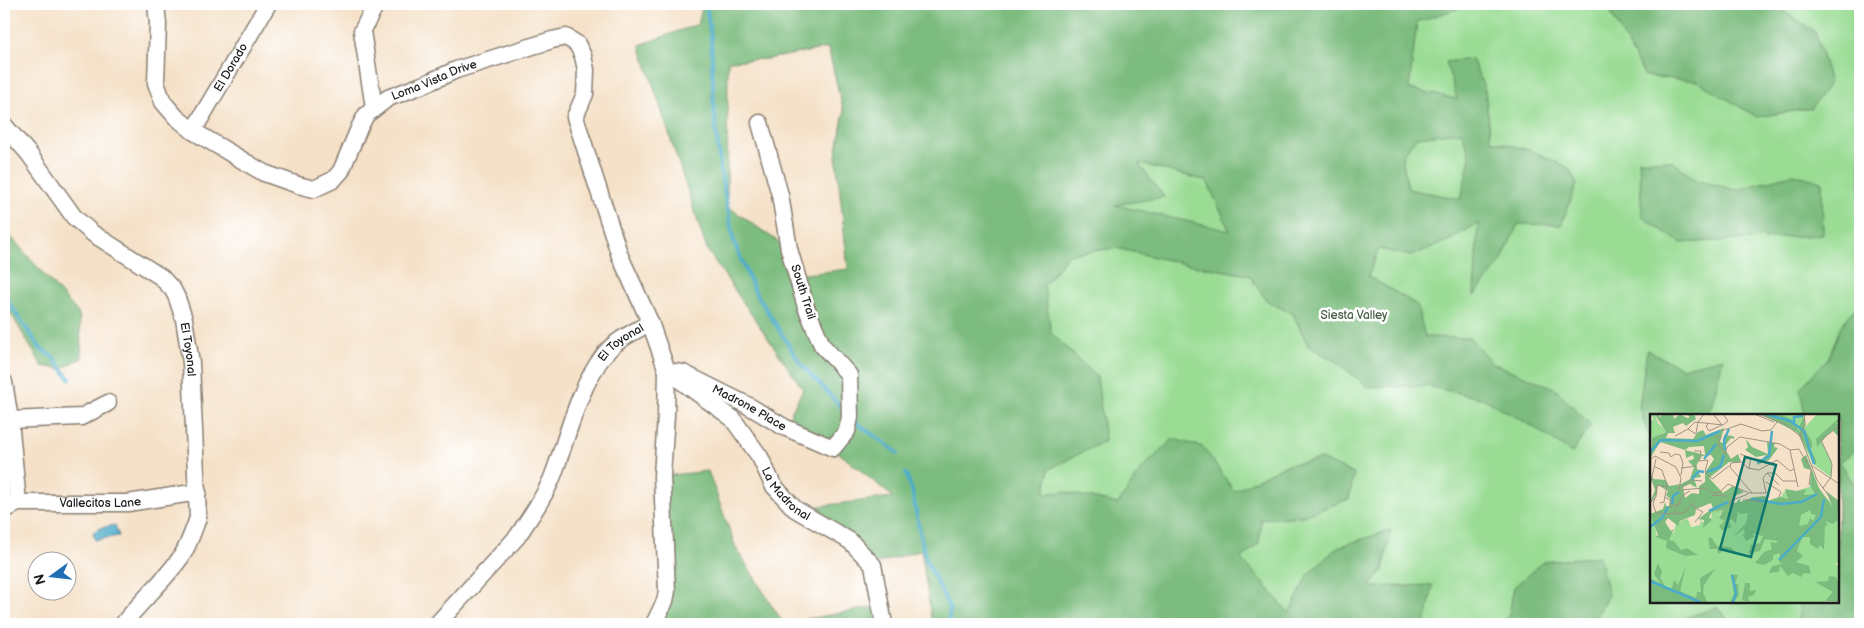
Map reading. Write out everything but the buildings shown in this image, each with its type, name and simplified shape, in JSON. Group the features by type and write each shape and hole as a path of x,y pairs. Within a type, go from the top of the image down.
{"street":[{"name":"Loma Vista Drive","path":"156,4 158,24 156,73 159,93 163,102 176,117 194,131 264,173 298,185 314,188 333,180 341,170 366,115 388,98 464,67 566,37 577,44 583,56 586,70 585,94 575,117 620,256 650,322"},
{"name":"El Dorado","path":"194,131 268,4"},
{"path":"374,108 362,31 376,4"},
{"name":"South Trail","path":"760,124 780,195 789,249 806,307 822,345 849,375 850,417 847,431 833,448"},
{"name":"El Toyonal","path":"4,125 29,154 74,218 92,233 161,277 177,298 184,319 191,363 198,518 190,541 182,556 123,624"},
{"name":"El Toyonal","path":"437,624 517,537 527,522 552,480 582,394 603,355 622,337 635,332 650,322 667,371 662,476 667,592 654,624"},
{"name":"Madrone Place","path":"667,371 683,373 748,405 784,427 833,448"},
{"name":"La Madronal","path":"667,371 732,418 760,457 773,485 795,509 850,541 873,565 884,624"},
{"path":"4,382 10,420 11,506"},
{"path":"10,420 81,417 108,403"},
{"name":"Vallecitos Lane","path":"11,506 128,504 198,492"}],"green space":[{"path":"703,4 1458,4 1459,8 1417,22 1409,89 1457,99 1446,62 1472,59 1485,90 1491,140 1533,151 1569,168 1577,184 1561,225 1518,224 1501,262 1474,296 1478,223 1452,239 1411,256 1379,249 1368,276 1417,305 1425,337 1470,338 1492,363 1554,388 1591,425 1572,453 1532,426 1484,399 1428,386 1368,387 1337,362 1309,347 1293,314 1267,301 1249,275 1185,264 1116,248 1069,254 1044,285 1051,333 1097,377 1105,441 1049,469 1045,493 1065,492 1118,504 1141,470 1173,439 1203,447 1234,491 1283,466 1321,459 1354,474 1349,499 1303,516 1261,519 1259,543 1241,559 1289,613 1310,572 1338,547 1391,530 1383,570 1369,587 1433,585 1425,624 932,624 921,550 873,565 795,509 893,497 833,448 784,427 803,389 707,250 640,45 698,24","holes":["828,48 844,112 836,156 848,269 797,275 789,249 727,206 728,61 767,59","1462,132 1470,157 1461,199 1408,189 1402,156 1417,137","1138,163 1207,181 1230,231 1115,205 1164,197"]},
{"name":"Siesta Valley","path":"730,4 1860,4 1860,624 1154,624 1045,493 836,156 844,112 828,48 767,59"},
{"path":"1606,4 1773,4 1815,32 1830,82 1812,108 1757,117 1697,81 1645,76"},
{"path":"1639,160 1672,161 1696,180 1736,190 1794,174 1822,182 1823,235 1681,243 1642,217"},
{"path":"4,229 79,314 82,358 61,369 42,366 4,302"},
{"path":"1860,302 1860,446 1840,462 1860,494 1860,543 1858,546 1860,549 1860,624 1800,624 1798,603 1839,603 1839,414 1805,414 1800,389 1829,357 1841,326"},
{"path":"1647,350 1682,368 1723,358 1712,404 1707,414 1650,414 1650,440 1639,407"},
{"path":"708,471 736,548 783,623 881,606 884,624 654,624 665,601 662,476"},
{"path":"1599,556 1608,595 1593,624 1507,624 1514,587 1543,562"},
{"path":"1717,607 1731,624 1676,624 1677,621"}],"water":[{"path":"115,525 119,536 95,540 93,532 103,527"}],"waterway":[{"path":"706,4 711,37 714,108 720,168 734,242 754,290 800,363 844,410"},
{"path":"4,296 40,348 54,358 70,379"},
{"path":"854,421 898,453"},
{"path":"906,474 912,491 925,558 950,609 948,624"}]}
